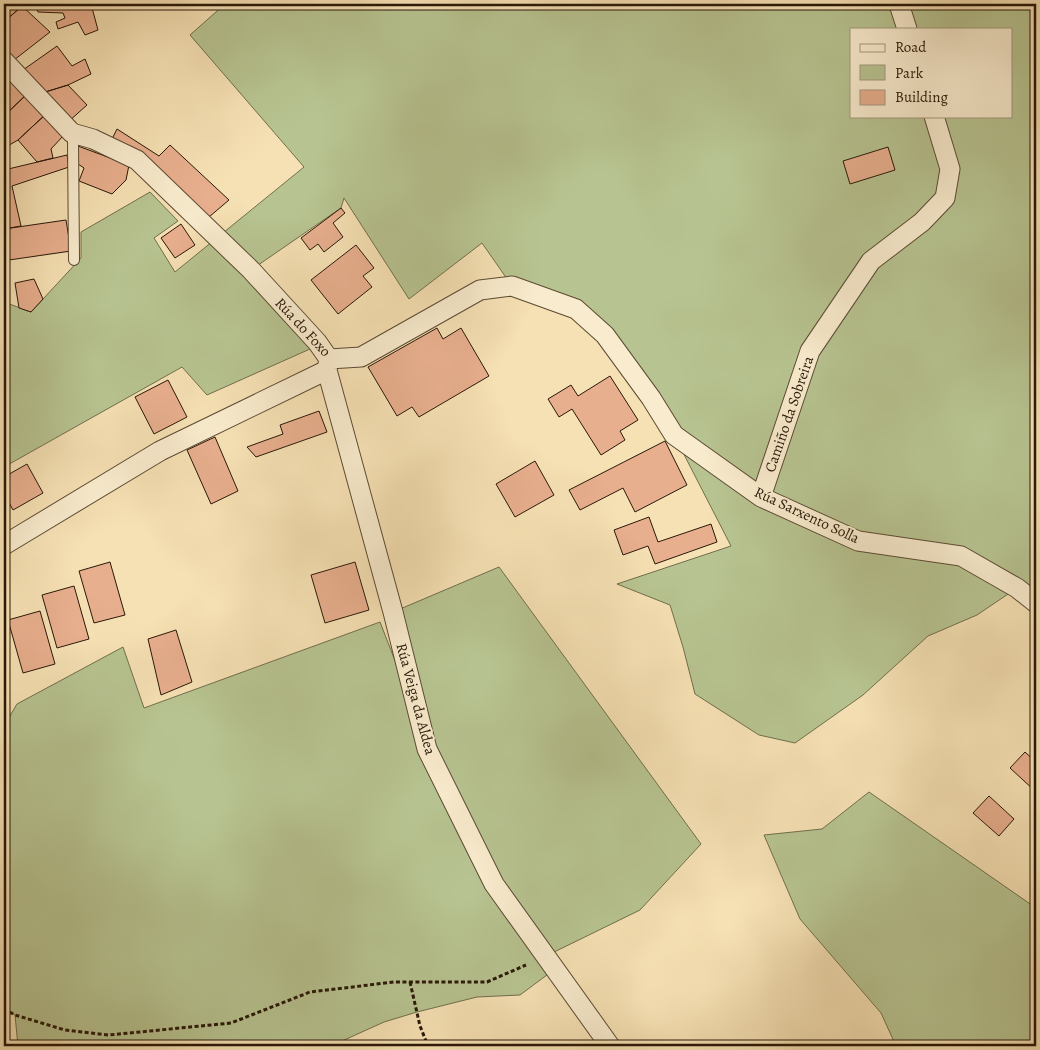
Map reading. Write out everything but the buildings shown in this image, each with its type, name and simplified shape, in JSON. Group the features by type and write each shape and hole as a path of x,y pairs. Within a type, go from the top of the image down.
{"street":[{"path":"899,4 907,28"},
{"name":"Rúa do Foxo","path":"4,61 72,133 93,139 137,160 251,270 317,342 328,365 361,357 480,290 512,286 576,309 605,335 651,398 674,435 720,468"},
{"name":"Camiño da Sobreira","path":"761,497 810,352 871,262 922,222 944,198 950,169 935,118"},
{"path":"4,545 160,451 328,365"},
{"name":"Rúa Veiga da Aldea","path":"328,365 427,749 494,884 610,1046"},
{"name":"Rúa Sarxento Solla","path":"720,468 761,497 858,541 961,556 1017,588 1036,603"}],"lane":[{"path":"72,133 74,260"}],"path":[{"path":"4,1009 16,1015 65,1030 109,1035 230,1023 310,992 394,982 487,982 546,956"},
{"path":"410,982 420,1026 428,1046"}],"green space":[{"path":"225,4 1036,4 1036,603 1017,588 977,615 928,636 863,695 795,743 759,735 695,694 670,605 617,584 731,546 674,435 605,335 512,286 482,243 409,299 344,198 341,208 251,270 310,349 207,395 182,367 4,467 4,302 31,312 81,258 81,232 150,192 178,221 154,238 175,272 304,167 190,35"},
{"path":"499,567 701,844 640,910 548,955 555,969 520,995 477,997 417,1012 384,1022 331,1046 18,1046 15,1015 4,1009 4,726 17,704 123,647 144,708 380,622 420,725 393,612"},
{"path":"869,792 1036,908 1036,1046 896,1046 881,1013 800,919 764,835 822,829"}]}
